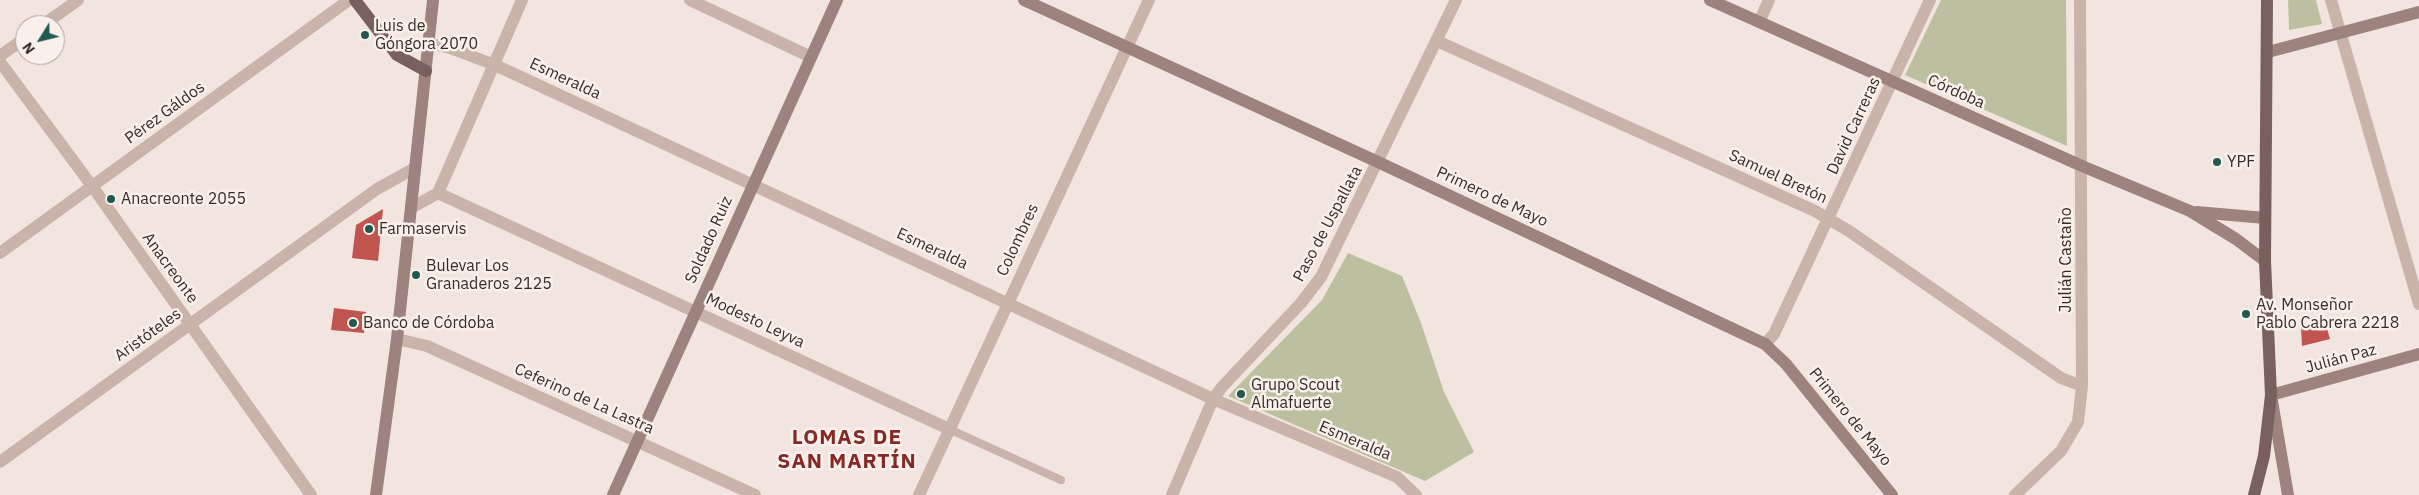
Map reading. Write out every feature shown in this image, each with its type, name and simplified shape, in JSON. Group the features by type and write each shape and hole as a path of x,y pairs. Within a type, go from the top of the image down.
{"main road":[{"path":"355,0 397,55 426,71"},
{"path":"376,495 397,338 433,0"},
{"name":"Soldado Ruiz","path":"613,495 837,0"},
{"name":"Primero de Mayo","path":"1024,0 1378,162 1765,344 1786,364 1892,495"},
{"name":"Córdoba","path":"1710,0 2082,166 2190,211 2236,239 2265,261"},
{"path":"2267,0 2265,261 2271,395 2288,495"},
{"path":"2268,52 2419,12"},
{"name":"Córdoba","path":"2190,211 2265,218"},
{"name":"Julián Paz","path":"2271,395 2419,354"},
{"path":"2254,495 2264,456 2271,395"}],"street":[{"path":"57,15 78,0"},
{"name":"Pérez Gáldos","path":"0,253 350,0"},
{"path":"411,208 438,193 522,0"},
{"path":"690,0 811,57"},
{"name":"Colombres","path":"919,495 1149,0"},
{"name":"Paso de Uspallata","path":"1172,495 1213,399 1222,386 1312,290 1378,162 1456,0"},
{"path":"1759,22 1769,0"},
{"name":"David Carreras","path":"1765,344 1774,334 1930,0"},
{"name":"Julián Castaño","path":"2014,495 2061,451 2069,441 2078,422 2082,386 2080,0"},
{"path":"2332,0 2419,304"},
{"name":"Samuel Bretón","path":"1437,40 1829,219 2061,378 2082,386"},
{"name":"Esmeralda","path":"428,43 450,48 495,65 1213,399 1397,477 1416,495"},
{"path":"0,56 15,45"},
{"name":"Anacreonte","path":"0,62 92,186 311,495"},
{"name":"Aristóteles","path":"0,462 377,189 415,168"},
{"name":"Modesto Leyva","path":"438,193 949,429"},
{"name":"Ceferino de La Lastra","path":"397,338 427,346 755,495"}],"lane":[{"path":"949,429 1061,480"}],"green space":[{"path":"1941,0 2066,0 2067,146 1905,75"},
{"path":"2288,0 2316,0 2322,24 2289,30"},
{"path":"1348,253 1402,276 1421,323 1444,392 1474,452 1425,481 1228,396 1322,300"}],"building":[{"path":"383,209 378,261 352,258 356,225"},
{"path":"334,308 366,312 364,333 331,330"},
{"path":"2325,322 2330,339 2302,346 2301,328"}],"place":[{"name":"Luis de Góngora 2070","path":"365,35"},
{"name":"YPF","path":"2217,162"},
{"name":"Anacreonte 2055","path":"111,199"},
{"name":"Farmaservis","path":"369,229"},
{"name":"Bulevar Los Granaderos 2125","path":"416,275"},
{"name":"Av. Monseñor Pablo Cabrera 2218","path":"2246,314"},
{"name":"Banco de Córdoba","path":"353,323"},
{"name":"Grupo Scout Almafuerte","path":"1241,394"}],"district":[{"name":"LOMAS DE SAN MARTÍN","path":"847,450"}]}
